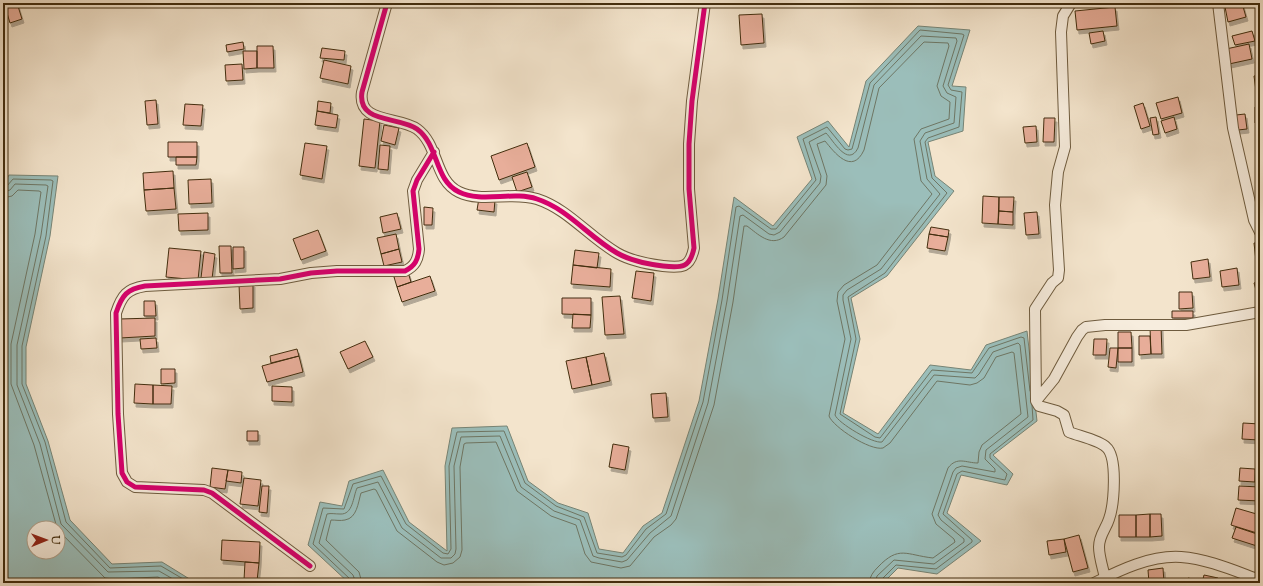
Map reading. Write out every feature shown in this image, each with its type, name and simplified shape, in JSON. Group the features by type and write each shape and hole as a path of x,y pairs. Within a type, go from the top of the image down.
{"street":[{"path":"387,3 360,100 365,109 372,116 409,123 425,135 434,152 440,171 445,180 459,192 470,196 524,196 537,199 577,222 612,250 633,261 671,267 681,267 688,264 692,258 694,240 689,189 689,144 692,101 705,3"},
{"path":"1071,3 1063,16 1062,32 1065,147 1058,172 1055,205 1059,270 1058,278 1052,283 1035,309 1036,401 1039,406 1057,411 1064,415 1069,432 1100,443 1110,452 1113,461 1113,504 1109,520 1100,536 1099,548 1105,578"},
{"path":"1218,3 1233,128 1254,220 1260,232"},
{"path":"310,566 212,493 204,490 135,487 127,482 122,474 118,414 116,313 120,301 126,293 133,288 145,286 280,279 311,273 337,271 405,271 413,267 418,257 419,249 413,191 417,180 434,152"},
{"path":"1036,401 1054,379 1077,337 1086,327 1105,325 1186,325 1260,312"},
{"path":"1094,583 1146,561 1180,557 1221,566 1260,580"}],"water":[{"path":"918,26 970,30 952,86 966,87 963,131 928,142 935,176 954,191 887,276 851,298 860,339 843,413 878,434 930,365 971,370 986,345 1027,331 1037,421 993,455 1013,474 1007,485 961,475 947,513 981,541 937,574 898,568 883,583 349,583 308,545 320,502 342,506 349,481 383,470 409,522 447,551 445,466 452,428 507,426 528,481 558,503 588,513 599,549 623,553 643,526 662,513 699,401 718,299 734,197 773,226 812,179 797,137 828,121 849,147 866,81"},
{"path":"9,175 58,176 50,236 26,347 26,384 48,441 70,520 112,564 162,562 196,583 3,583 3,186"}],"building":[{"path":"4,3 17,3 22,19 10,23"},
{"path":"1242,3 1246,17 1228,22 1225,7"},
{"path":"1115,7 1117,26 1077,30 1075,11"},
{"path":"762,14 764,43 741,45 739,15"},
{"path":"1103,31 1105,41 1091,44 1089,33"},
{"path":"1252,31 1255,41 1235,45 1232,36"},
{"path":"243,42 244,49 227,52 226,45"},
{"path":"1249,44 1252,59 1229,64 1226,49"},
{"path":"257,46 273,46 274,68 257,68"},
{"path":"322,48 345,51 344,60 320,58"},
{"path":"243,51 257,51 257,68 244,69"},
{"path":"324,60 351,66 348,84 320,78"},
{"path":"242,64 243,80 226,81 225,65"},
{"path":"1260,75 1260,97 1257,98 1254,76"},
{"path":"1178,97 1182,113 1161,119 1156,103"},
{"path":"156,100 158,124 147,125 145,101"},
{"path":"318,101 331,103 330,113 317,111"},
{"path":"1143,103 1150,126 1141,129 1134,106"},
{"path":"185,104 203,105 201,126 183,125"},
{"path":"1255,107 1260,107 1260,123 1255,123"},
{"path":"317,111 338,115 336,128 315,125"},
{"path":"1245,114 1247,129 1238,130 1236,115"},
{"path":"1156,117 1159,134 1153,135 1150,118"},
{"path":"1174,117 1177,129 1165,133 1161,121"},
{"path":"1044,118 1055,118 1054,142 1043,142"},
{"path":"364,119 380,121 375,168 359,166"},
{"path":"384,125 399,128 395,145 381,141"},
{"path":"1036,126 1037,142 1025,143 1023,127"},
{"path":"168,142 197,142 197,157 168,157"},
{"path":"305,143 327,146 322,179 300,175"},
{"path":"527,143 535,167 499,180 491,156"},
{"path":"380,145 390,146 388,170 378,169"},
{"path":"176,157 197,157 196,165 176,165"},
{"path":"173,171 174,188 144,190 143,173"},
{"path":"527,172 532,187 517,192 512,177"},
{"path":"211,179 212,203 189,204 188,180"},
{"path":"174,188 176,209 146,211 144,190"},
{"path":"983,196 999,197 998,224 982,223"},
{"path":"999,197 1014,197 1013,212 999,211"},
{"path":"479,198 495,200 494,212 477,210"},
{"path":"424,207 433,208 432,225 424,225"},
{"path":"999,211 1013,212 1013,225 998,224"},
{"path":"1037,212 1039,234 1026,235 1024,213"},
{"path":"208,213 208,230 179,231 178,214"},
{"path":"397,213 401,229 383,233 380,217"},
{"path":"931,227 949,230 948,237 929,234"},
{"path":"318,230 326,251 301,260 293,239"},
{"path":"396,234 399,249 381,254 377,238"},
{"path":"929,234 948,237 945,251 927,248"},
{"path":"1254,243 1260,243 1260,252 1255,252"},
{"path":"219,246 231,246 232,273 220,273"},
{"path":"233,247 244,247 244,268 233,269"},
{"path":"169,248 201,251 198,280 166,277"},
{"path":"399,249 402,262 384,266 381,254"},
{"path":"575,250 599,253 597,268 573,265"},
{"path":"204,252 215,254 212,279 201,278"},
{"path":"1255,252 1260,252 1260,269 1257,269"},
{"path":"1208,259 1210,277 1193,279 1191,262"},
{"path":"573,265 611,269 610,287 571,284"},
{"path":"1237,268 1239,285 1222,287 1220,271"},
{"path":"636,271 654,273 651,301 632,298"},
{"path":"408,272 411,282 397,287 394,277"},
{"path":"430,276 435,291 402,302 397,287"},
{"path":"1260,281 1260,297 1258,297 1254,283"},
{"path":"253,283 253,308 240,309 239,284"},
{"path":"1179,292 1192,292 1193,308 1179,309"},
{"path":"620,296 624,334 605,335 602,297"},
{"path":"562,298 591,298 591,315 562,314"},
{"path":"144,301 155,301 156,316 144,316"},
{"path":"1172,311 1193,311 1193,318 1172,318"},
{"path":"573,314 591,315 590,328 572,328"},
{"path":"155,318 155,336 120,338 119,319"},
{"path":"1161,326 1162,354 1151,354 1150,327"},
{"path":"1118,332 1131,332 1132,348 1118,348"},
{"path":"1139,336 1150,336 1151,354 1139,355"},
{"path":"156,338 157,348 141,349 140,339"},
{"path":"1094,339 1107,339 1106,355 1093,355"},
{"path":"365,341 373,357 348,369 340,352"},
{"path":"1110,348 1118,348 1116,368 1108,367"},
{"path":"1118,348 1132,348 1132,362 1118,362"},
{"path":"297,349 299,356 271,363 270,356"},
{"path":"604,353 610,381 592,385 586,357"},
{"path":"299,356 303,372 267,382 262,366"},
{"path":"586,357 592,385 572,389 566,361"},
{"path":"161,369 175,369 175,383 161,384"},
{"path":"135,384 153,385 153,404 134,403"},
{"path":"153,385 172,386 171,404 153,404"},
{"path":"272,386 292,387 292,402 272,401"},
{"path":"666,393 668,417 653,418 651,394"},
{"path":"1243,423 1260,424 1259,440 1242,439"},
{"path":"247,431 258,431 258,441 247,441"},
{"path":"613,444 629,447 625,470 609,467"},
{"path":"1256,463 1260,463 1260,482 1255,482"},
{"path":"212,468 228,470 225,489 210,487"},
{"path":"1240,468 1255,469 1255,482 1239,481"},
{"path":"228,470 242,472 241,483 226,481"},
{"path":"244,478 261,480 258,506 240,504"},
{"path":"262,486 269,486 267,513 259,512"},
{"path":"1239,486 1260,487 1260,501 1238,500"},
{"path":"1236,508 1260,515 1260,534 1231,525"},
{"path":"1150,514 1150,537 1136,537 1136,515"},
{"path":"1150,514 1161,514 1162,536 1150,537"},
{"path":"1119,515 1136,515 1136,537 1119,537"},
{"path":"1236,527 1260,535 1260,547 1232,538"},
{"path":"1079,535 1088,568 1073,572 1064,539"},
{"path":"1064,539 1066,552 1049,555 1047,541"},
{"path":"222,540 260,542 259,563 221,560"},
{"path":"245,562 259,563 257,581 244,580"},
{"path":"1163,568 1164,583 1149,583 1148,570"},
{"path":"1204,575 1218,578 1217,583 1202,583"},
{"path":"1188,578 1201,581 1200,583 1187,583"}],"cycle path":[{"path":"387,3 362,92 362,102 366,109 372,114 381,118 400,122 417,129 429,144 445,179 451,187 459,192 477,197 518,196 537,199 559,209 597,239 622,256 645,263 675,267 687,263 690,260 694,248 689,189 689,144 692,101 705,3"},
{"path":"310,566 212,493 204,490 135,487 127,482 122,473 118,414 116,313 123,297 129,291 145,286 280,279 311,273 337,271 405,271 415,262 419,249 413,191 417,180 434,152"}]}
